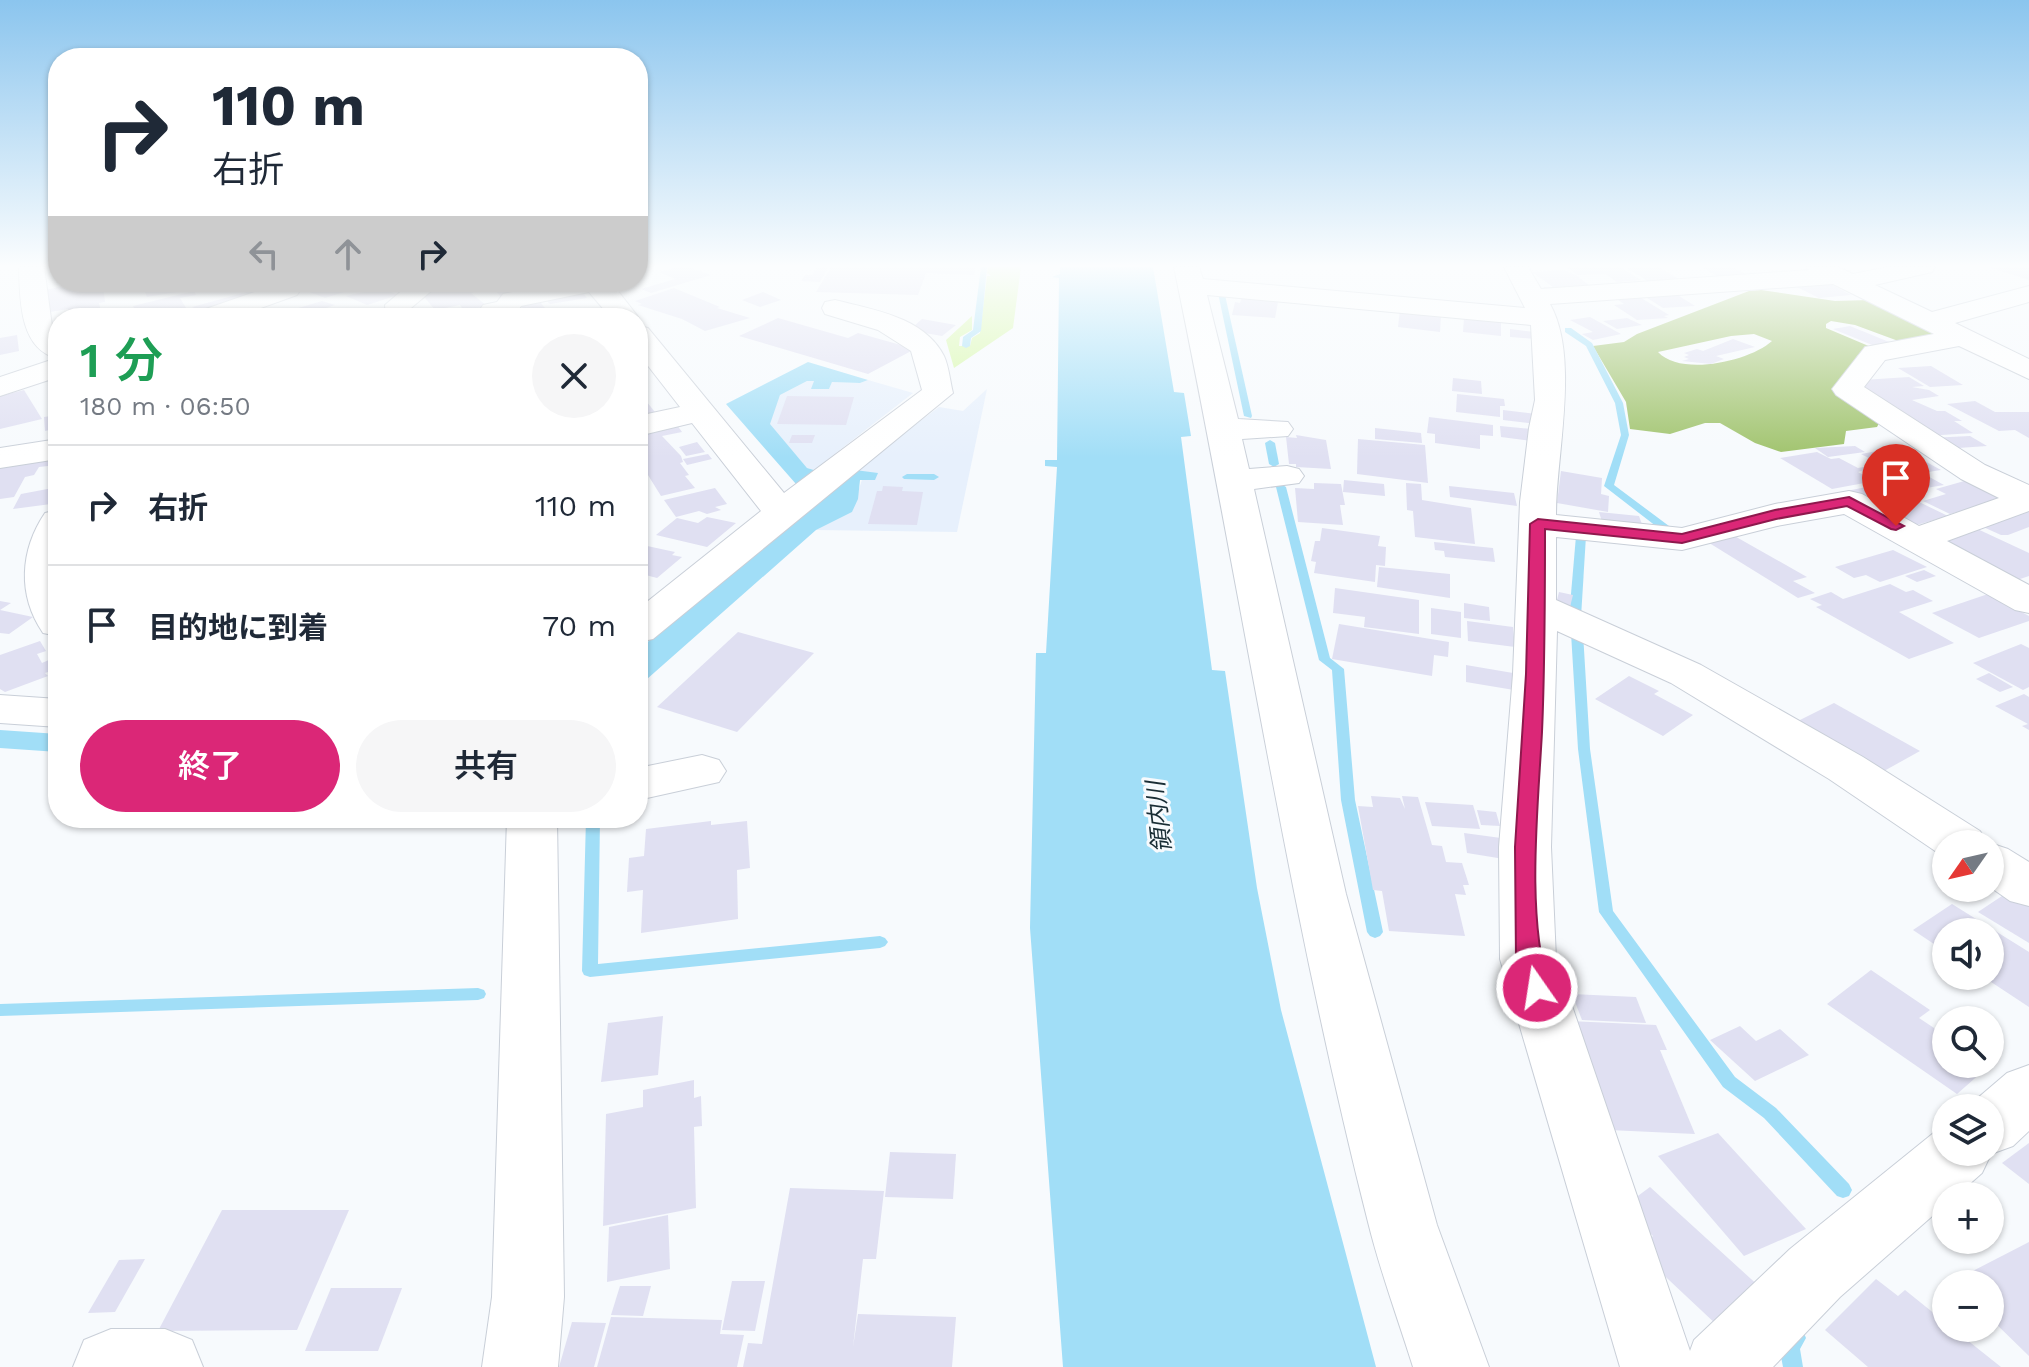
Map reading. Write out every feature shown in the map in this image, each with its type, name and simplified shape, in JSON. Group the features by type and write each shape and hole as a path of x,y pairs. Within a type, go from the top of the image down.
{"street":[{"path":"648,622 781,513 938,393 929,355 922,345 902,331"},
{"path":"1202,331 1319,894 1403,1225 1451,1367"},
{"path":"1538,331 1551,400 1545,428 1538,524 1525,847 1528,959 1658,1367"},
{"path":"1951,331 2026,367"},
{"path":"1920,538 2029,499 1973,472 1847,389 1875,353 1964,337"},
{"path":"648,347 781,513"},
{"path":"0,387 48,383"},
{"path":"648,424 698,412"},
{"path":"1224,429 1277,429"},
{"path":"0,458 48,451"},
{"path":"1233,481 1287,476"},
{"path":"1538,524 1682,539 1775,515 1849,502 1920,538 2029,601"},
{"path":"48,544 42,557 41,579 48,598"},
{"path":"1536,606 1686,674 1846,768 1941,830"},
{"path":"648,782 702,771"},
{"path":"520,1367 528,1297 532,828"},
{"path":"2004,871 2029,887"},
{"path":"2004,1114 2029,1092"},
{"path":"1721,1367 1815,1273 1942,1166"},
{"path":"111,1367 165,1367"}],"shaded area":[{"path":"868,380 913,393 814,470 807,468 769,424 780,395 807,381 814,381 812,389 829,389 832,382 860,383"},
{"path":"987,389 957,532 816,530 852,512 864,473 855,470 939,407 963,411"}],"green space":[{"path":"956,331 971,331 960,337 959,346 970,346 972,338 980,333 1009,331 954,368 946,340"},
{"path":"1645,331 1833,331 1871,347 1858,355 1838,383 1880,421 1877,427 1846,431 1844,444 1781,452 1755,443 1720,423 1705,423 1670,434 1630,429 1626,402 1593,346 1624,342","holes":["1754,334 1772,341 1732,360 1698,365 1669,360 1658,352"]},
{"path":"1871,331 1939,333 1901,342"}],"water":[{"name":"領内川","path":"1058,331 1164,331 1174,392 1184,393 1191,436 1181,437 1212,670 1225,671 1257,888 1281,1010 1376,1367 1063,1367 1030,928 1036,653 1046,653 1057,467 1045,466 1045,460 1057,460"},
{"path":"808,362 868,380 860,383 832,382 829,389 811,389 814,381 807,381 780,395 770,424 807,468 814,470 796,484 726,404"},
{"path":"855,470 878,473 875,480 860,480 858,499 852,512 816,530 648,678 648,642"},
{"path":"0,730 48,733 48,751 0,748"}],"building":[{"path":"750,331 823,331 848,338 858,333 915,349 868,374 739,336"},
{"path":"922,331 949,331 942,336"},
{"path":"1501,331 1501,336 1463,332"},
{"path":"1510,331 1524,331 1534,332 1535,339 1510,337"},
{"path":"1591,331 1615,331 1621,334 1593,340 1582,334 1593,332"},
{"path":"1837,331 1862,331 1894,344 1877,347"},
{"path":"17,335 19,351 0,355 0,338"},
{"path":"1733,339 1755,347 1716,356 1724,359 1711,364 1682,361 1689,359 1684,357 1689,355 1684,353 1697,349 1703,351"},
{"path":"1931,366 1963,385 1930,387 1898,368"},
{"path":"1909,377 1924,386 1912,387 1929,390 1939,396 1912,400 1937,411 1945,411 1962,421 1954,421 1973,433 1925,436 1858,385 1862,380"},
{"path":"1453,378 1481,381 1482,394 1452,391"},
{"path":"24,390 42,419 0,429 0,396"},
{"path":"1457,394 1504,399 1505,406 1500,406 1500,417 1456,412"},
{"path":"787,396 854,397 846,425 777,424"},
{"path":"1975,401 1995,412 2029,412 2029,438 2015,430 1999,431 1947,404"},
{"path":"1503,410 1536,414 1537,424 1503,420"},
{"path":"48,416 48,430 45,431 44,417"},
{"path":"1429,417 1493,425 1493,436 1480,435 1480,449 1435,443 1435,434 1427,433"},
{"path":"677,425 682,432 662,436 681,456 683,462 680,463 689,475 685,476 695,488 661,496 648,475 648,432"},
{"path":"1500,426 1532,429 1533,441 1501,437"},
{"path":"1375,428 1421,433 1422,443 1375,439"},
{"path":"792,435 815,435 812,443 789,443"},
{"path":"1296,435 1326,440 1331,469 1289,464 1286,437 1297,438"},
{"path":"1970,436 1987,446 1944,449 1929,438"},
{"path":"1358,439 1425,445 1428,483 1357,474"},
{"path":"697,442 705,452 686,456 679,447"},
{"path":"1855,446 1865,452 1828,457 1815,448"},
{"path":"1899,447 1941,470 1922,473 1944,485 1902,492 1864,470 1858,472 1875,481 1832,489 1780,458 1817,452 1831,459 1839,458 1858,468 1880,464 1861,454"},
{"path":"708,454 712,459 687,465 683,459"},
{"path":"48,455 45,462 48,462 48,466 39,467 34,475 25,477 14,497 0,499 0,461"},
{"path":"1561,471 1602,478 1601,494 1609,496 1608,512 1557,503"},
{"path":"1975,478 2014,496 1950,514 1923,501 1946,494 1936,489"},
{"path":"1344,480 1384,484 1385,496 1343,492"},
{"path":"1314,483 1341,484 1345,505 1340,505 1343,525 1298,522 1295,488 1314,489"},
{"path":"1406,483 1421,484 1422,500 1471,508 1475,544 1415,537 1413,511 1407,510"},
{"path":"1882,484 1948,516 1906,528 1836,493"},
{"path":"883,486 923,492 917,525 868,524 877,491 882,491"},
{"path":"1449,486 1514,493 1517,506 1450,497"},
{"path":"715,488 727,504 715,507 721,510 707,514 699,511 676,517 664,500"},
{"path":"48,489 48,504 13,509 21,494"},
{"path":"2029,509 2029,527 2008,535 1972,522"},
{"path":"1599,512 1639,516 1644,530 1603,525"},
{"path":"707,517 736,523 707,547 656,535 677,518 698,523"},
{"path":"1971,526 2029,553 2029,576 2017,580 1932,539"},
{"path":"1322,528 1380,536 1378,546 1386,547 1385,566 1376,565 1375,582 1314,573 1316,562 1311,561 1315,541 1320,541"},
{"path":"1731,534 1807,577 1793,581 1815,593 1798,598 1706,541"},
{"path":"1434,542 1493,548 1495,562 1445,557 1444,551 1435,550"},
{"path":"648,546 675,552 672,555 682,557 657,578 648,576"},
{"path":"1893,550 1927,567 1880,582 1866,575 1854,578 1835,567"},
{"path":"1379,567 1450,574 1450,598 1377,587"},
{"path":"1924,570 1936,576 1917,582 1905,576"},
{"path":"1890,584 1906,592 1913,590 1933,601 1899,612 1954,643 1909,659 1816,607 1822,605 1810,599 1831,592 1843,599"},
{"path":"1335,588 1419,600 1419,634 1364,627 1365,617 1333,613"},
{"path":"1559,592 1573,595 1570,607 1556,604"},
{"path":"1988,594 2029,616 2029,621 1979,638 1932,613"},
{"path":"0,601 11,603 0,610"},
{"path":"1464,603 1489,607 1490,621 1464,618"},
{"path":"1431,608 1461,612 1461,638 1431,634"},
{"path":"0,610 33,617 9,634 0,633"},
{"path":"1467,621 1513,627 1515,647 1468,641"},
{"path":"1339,624 1449,642 1448,657 1434,655 1432,676 1332,659"},
{"path":"738,632 814,653 737,732 657,707"},
{"path":"40,641 46,651 37,654 42,663 48,660 48,672 45,673 48,676 5,692 0,689 0,655"},
{"path":"2021,644 2029,648 2029,687 2023,690 1973,663"},
{"path":"1466,665 1513,673 1514,690 1466,682"},
{"path":"1989,673 2013,687 2000,692 1976,679"},
{"path":"1629,676 1659,691 1654,694 1693,715 1663,736 1595,699"},
{"path":"2024,694 2029,697 2029,730 2022,726 2028,724 1995,706"},
{"path":"1834,703 1920,751 1875,776 1790,725"},
{"path":"1371,796 1400,798 1405,809 1402,796 1418,797 1432,845 1442,846 1446,862 1462,863 1469,885 1463,885 1466,895 1455,894 1465,936 1389,931 1382,891 1373,890 1358,806 1373,807"},
{"path":"1425,802 1473,805 1480,829 1432,826"},
{"path":"1477,810 1496,812 1500,826 1481,825"},
{"path":"711,821 711,825 747,821 750,868 737,870 738,919 641,933 643,890 627,892 629,858 644,856 646,829"},
{"path":"1464,833 1501,838 1504,859 1467,853"},
{"path":"2011,890 2029,900 2029,943 2004,928 2004,918 1988,918 1978,912 1993,902 2004,902 2004,895"},
{"path":"1952,904 1974,918 1932,918 1932,943 1913,930"},
{"path":"2004,936 2029,952 2029,1007 2003,990"},
{"path":"1871,970 1930,1010 1919,1018 1932,1027 1932,1077 1827,1004"},
{"path":"1572,994 1636,997 1646,1023 1582,1020"},
{"path":"663,1016 658,1075 601,1082 608,1023"},
{"path":"1569,1021 1656,1025 1667,1050 1660,1050 1695,1134 1609,1130"},
{"path":"1740,1026 1756,1041 1780,1029 1809,1055 1755,1081 1710,1040"},
{"path":"1934,1078 1975,1078 1957,1094"},
{"path":"694,1080 694,1098 701,1096 702,1126 694,1127 696,1208 603,1226 606,1114 643,1107 643,1090"},
{"path":"1718,1133 1806,1229 1744,1256 1658,1156"},
{"path":"2029,1143 2029,1184 2004,1165"},
{"path":"890,1152 956,1154 953,1199 885,1197"},
{"path":"1650,1187 1762,1289 1718,1326 1637,1250 1653,1236 1623,1207"},
{"path":"790,1188 884,1191 876,1259 863,1259 853,1347 858,1314 956,1317 952,1367 743,1367 748,1343 762,1344"},
{"path":"222,1210 349,1210 297,1330 158,1331"},
{"path":"668,1215 670,1269 607,1282 609,1227"},
{"path":"2029,1242 2029,1356 2004,1332 2004,1270 1975,1270"},
{"path":"145,1259 115,1312 88,1313 119,1260"},
{"path":"1876,1279 1898,1296 1905,1290 1932,1312 1932,1342 1970,1342 2001,1367 1868,1367 1825,1330"},
{"path":"732,1281 765,1281 755,1331 722,1330"},
{"path":"620,1286 651,1286 643,1316 611,1315"},
{"path":"331,1288 402,1288 378,1351 305,1351"},
{"path":"611,1317 722,1320 720,1334 744,1335 737,1367 597,1367"},
{"path":"572,1322 606,1323 594,1367 559,1367"}],"waterway":[{"path":"966,346 967,337 977,331"},
{"path":"1229,331 1248,416"},
{"path":"1569,331 1589,345 1619,403 1625,435 1609,486 1669,531 1661,533"},
{"path":"1270,443 1274,464"},
{"path":"907,477 934,477"},
{"path":"1281,487 1325,660 1338,669 1348,800 1375,932"},
{"path":"1575,617 1581,536"},
{"path":"1577,633 1584,749 1606,912 1729,1082 1770,1113 1843,1190"},
{"path":"593,828 590,971 880,942"},
{"path":"0,1010 478,994"},
{"path":"1793,1367 1789,1346 1796,1338"}],"route":[{"path":"1537,988 1528,959 1525,847 1535,674 1538,524 1682,539 1775,515 1849,502 1896,526"}]}
